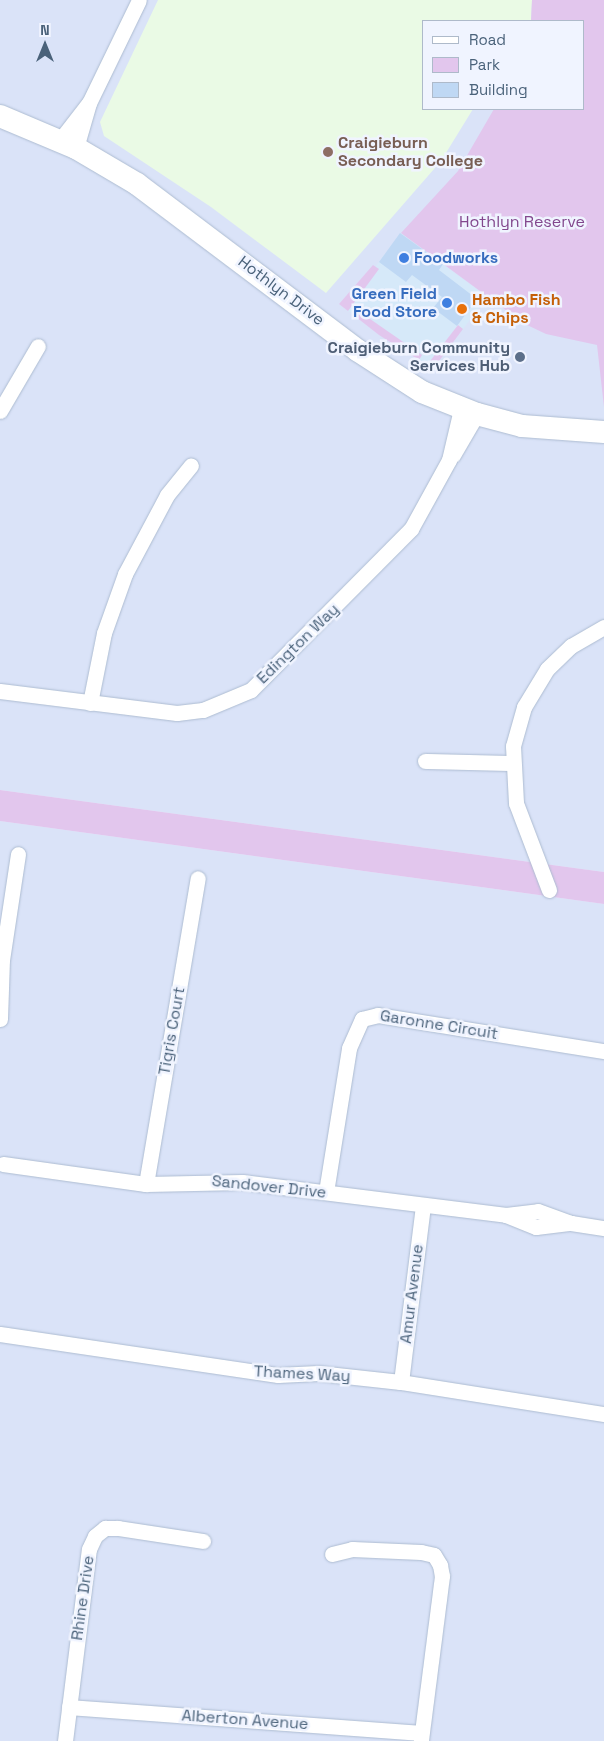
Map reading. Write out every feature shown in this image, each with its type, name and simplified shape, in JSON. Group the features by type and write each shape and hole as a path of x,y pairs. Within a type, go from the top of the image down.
{"street":[{"path":"68,144 139,0"},
{"name":"Hothlyn Drive","path":"0,116 68,144 171,208 396,377 469,412 522,426 604,432"},
{"path":"0,411 38,346"},
{"name":"Edington Way","path":"0,691 176,713 203,710 252,690 398,545 426,507 450,460 469,412"},
{"path":"90,703 104,633 125,574 167,495 191,465"},
{"path":"549,890 520,818 512,763 519,723 539,681 564,652 604,627"},
{"path":"425,761 512,763"},
{"path":"0,1019 2,960 18,854"},
{"name":"Tigris Court","path":"146,1184 198,878"},
{"name":"Garonne Circuit","path":"326,1192 349,1048 362,1019 378,1015 604,1050"},
{"name":"Sandover Drive","path":"1,1162 146,1184 209,1180 326,1192 423,1206 506,1215 538,1211 571,1224 604,1228"},
{"name":"Amur Avenue","path":"401,1382 423,1206"},
{"name":"Thames Way","path":"0,1334 278,1375 318,1373 401,1382 604,1414"},
{"name":"Rhine Drive","path":"65,1741 89,1549 95,1536 105,1528 118,1528 203,1541"},
{"path":"332,1554 352,1549 421,1552 434,1555 440,1565 442,1576 421,1737"},
{"name":"Alberton Avenue","path":"69,1706 421,1737"}],"shaded area":[{"path":"0,0 604,0 604,872 0,790"},
{"name":"Craigieburn Secondary College","path":"158,0 532,0 531,20 422,20 422,110 472,110 441,161 326,293 211,207 104,136 100,122"},
{"path":"401,233 487,297 433,369 344,308"},
{"path":"0,821 604,904 604,1741 0,1741"}],"green space":[{"name":"Hothlyn Reserve","path":"532,0 604,0 604,407 597,345 546,334 525,324 401,233 458,171 493,110 584,110 584,20 531,20"},
{"path":"373,265 379,269 348,311 339,304"},
{"path":"360,312 422,355 419,360 379,335 356,317"},
{"path":"458,325 463,329 433,369 427,365"},
{"path":"0,790 604,872 604,904 0,821"}],"building":[{"path":"400,233 443,264 439,270 477,299 457,326 433,308 442,297 412,275 406,282 379,262"}],"place":[{"name":"Craigieburn Secondary College","path":"328,152"},
{"name":"Foodworks","path":"404,258"},
{"name":"Green Field Food Store","path":"447,303"},
{"name":"Hambo Fish & Chips","path":"462,309"},
{"name":"Craigieburn Community Services Hub","path":"520,357"}]}
